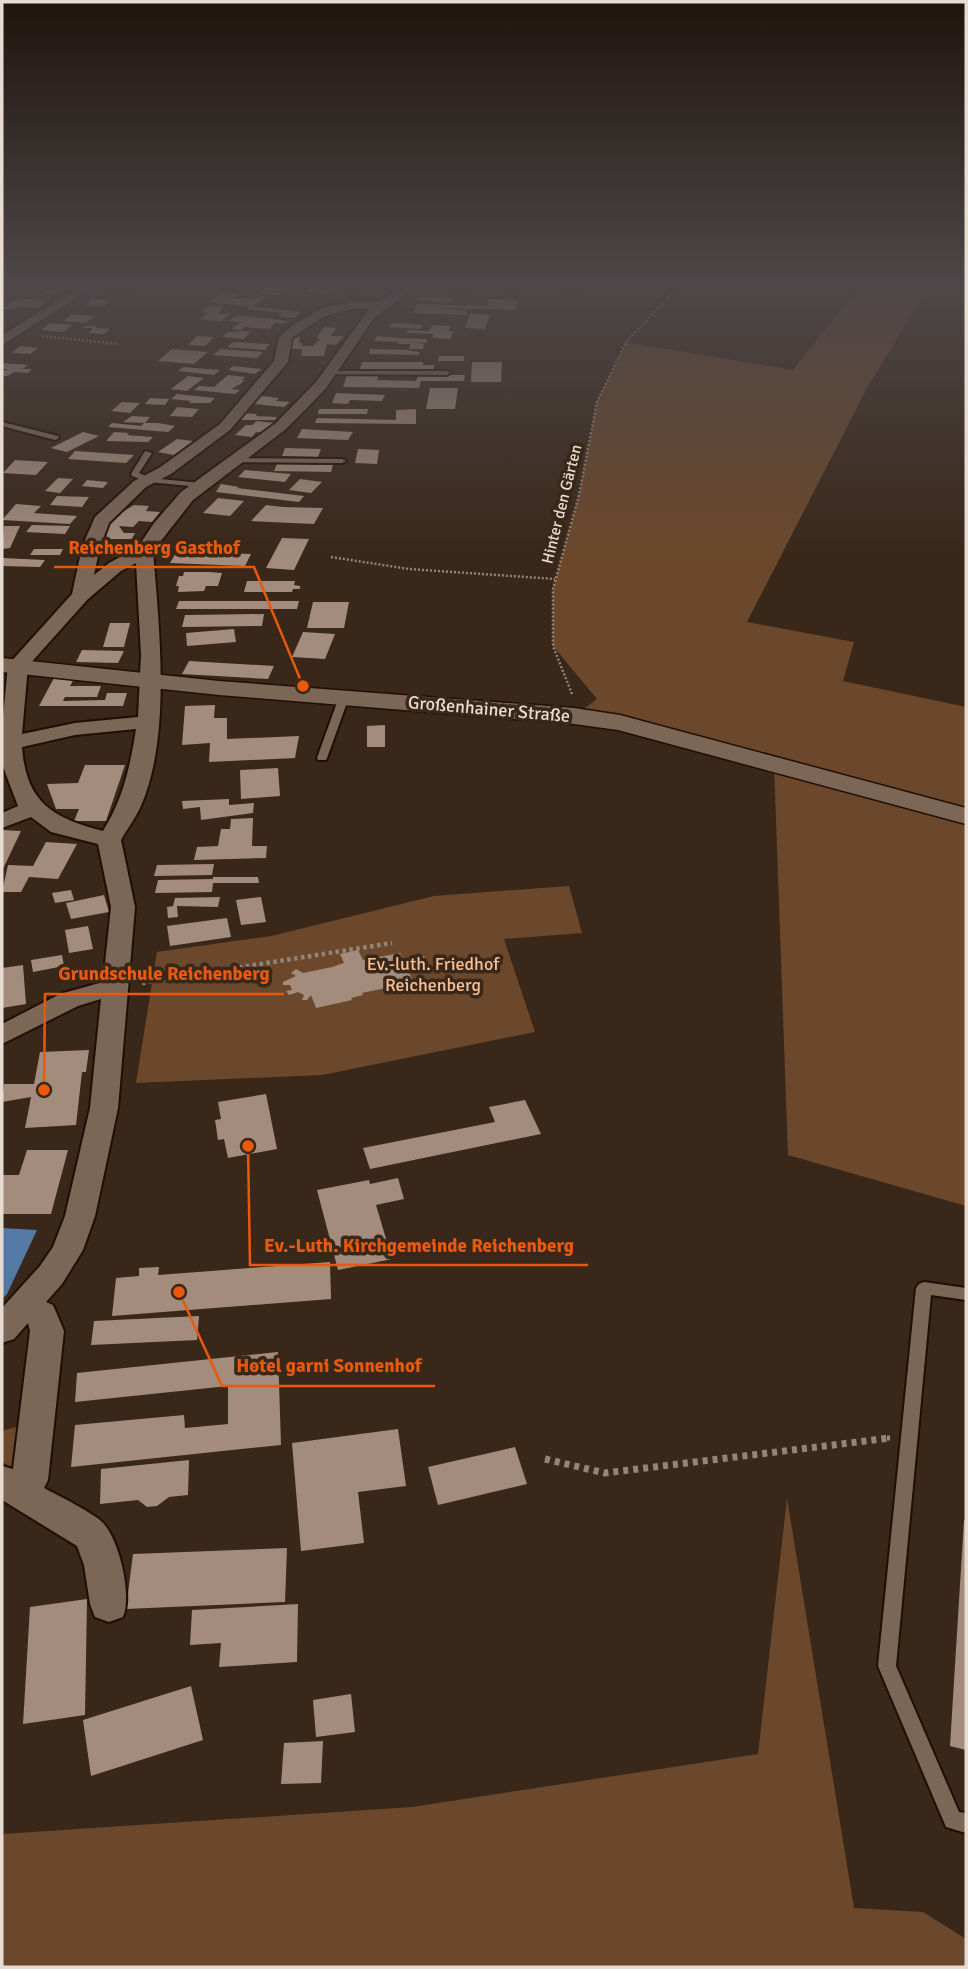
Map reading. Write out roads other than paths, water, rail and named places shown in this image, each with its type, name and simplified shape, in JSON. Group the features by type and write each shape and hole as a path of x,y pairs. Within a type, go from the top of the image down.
{"street":[{"path":"81,596 91,547 101,521 140,484 203,445 225,427 270,374"},
{"path":"109,840 59,827 27,803 8,756 10,665 115,567 144,551 160,527 201,485 281,426 321,385 327,374"},
{"path":"205,422 240,407"},
{"path":"12,1318 51,1275 67,1250 80,1216 104,1108 123,907 109,840 130,807 140,772 148,722 150,682 144,551"},
{"name":"Großenhainer Straße","path":"10,665 150,682 574,716 620,723 966,816"},
{"path":"8,756 75,729 148,722"},
{"path":"2,821 32,808"},
{"path":"2,1035 69,1000 117,986"},
{"path":"10,1486 30,1480 47,1331 41,1314 12,1318"},
{"path":"10,1486 91,1535 103,1565 109,1604"}],"lane":[{"path":"2,424 55,438"},
{"path":"148,453 135,474 148,480 201,485"},
{"path":"234,460 342,461"},
{"path":"322,758 344,697"},
{"path":"966,1294 925,1288 908,1436 887,1666 953,1820 966,1823"}],"water":[{"path":"2,1228 37,1230 7,1294 2,1299"}],"place":[{"name":"Reichenberg Gasthof","path":"303,686"},
{"name":"Grundschule Reichenberg","path":"44,1090"},
{"name":"Ev.-Luth. Kirchgemeinde Reichenberg","path":"248,1146"},
{"name":"Hotel garni Sonnenhof","path":"179,1292"}],"park label":[{"name":"Ev.-luth. Friedhof Reichenberg","path":"433,974"}]}
